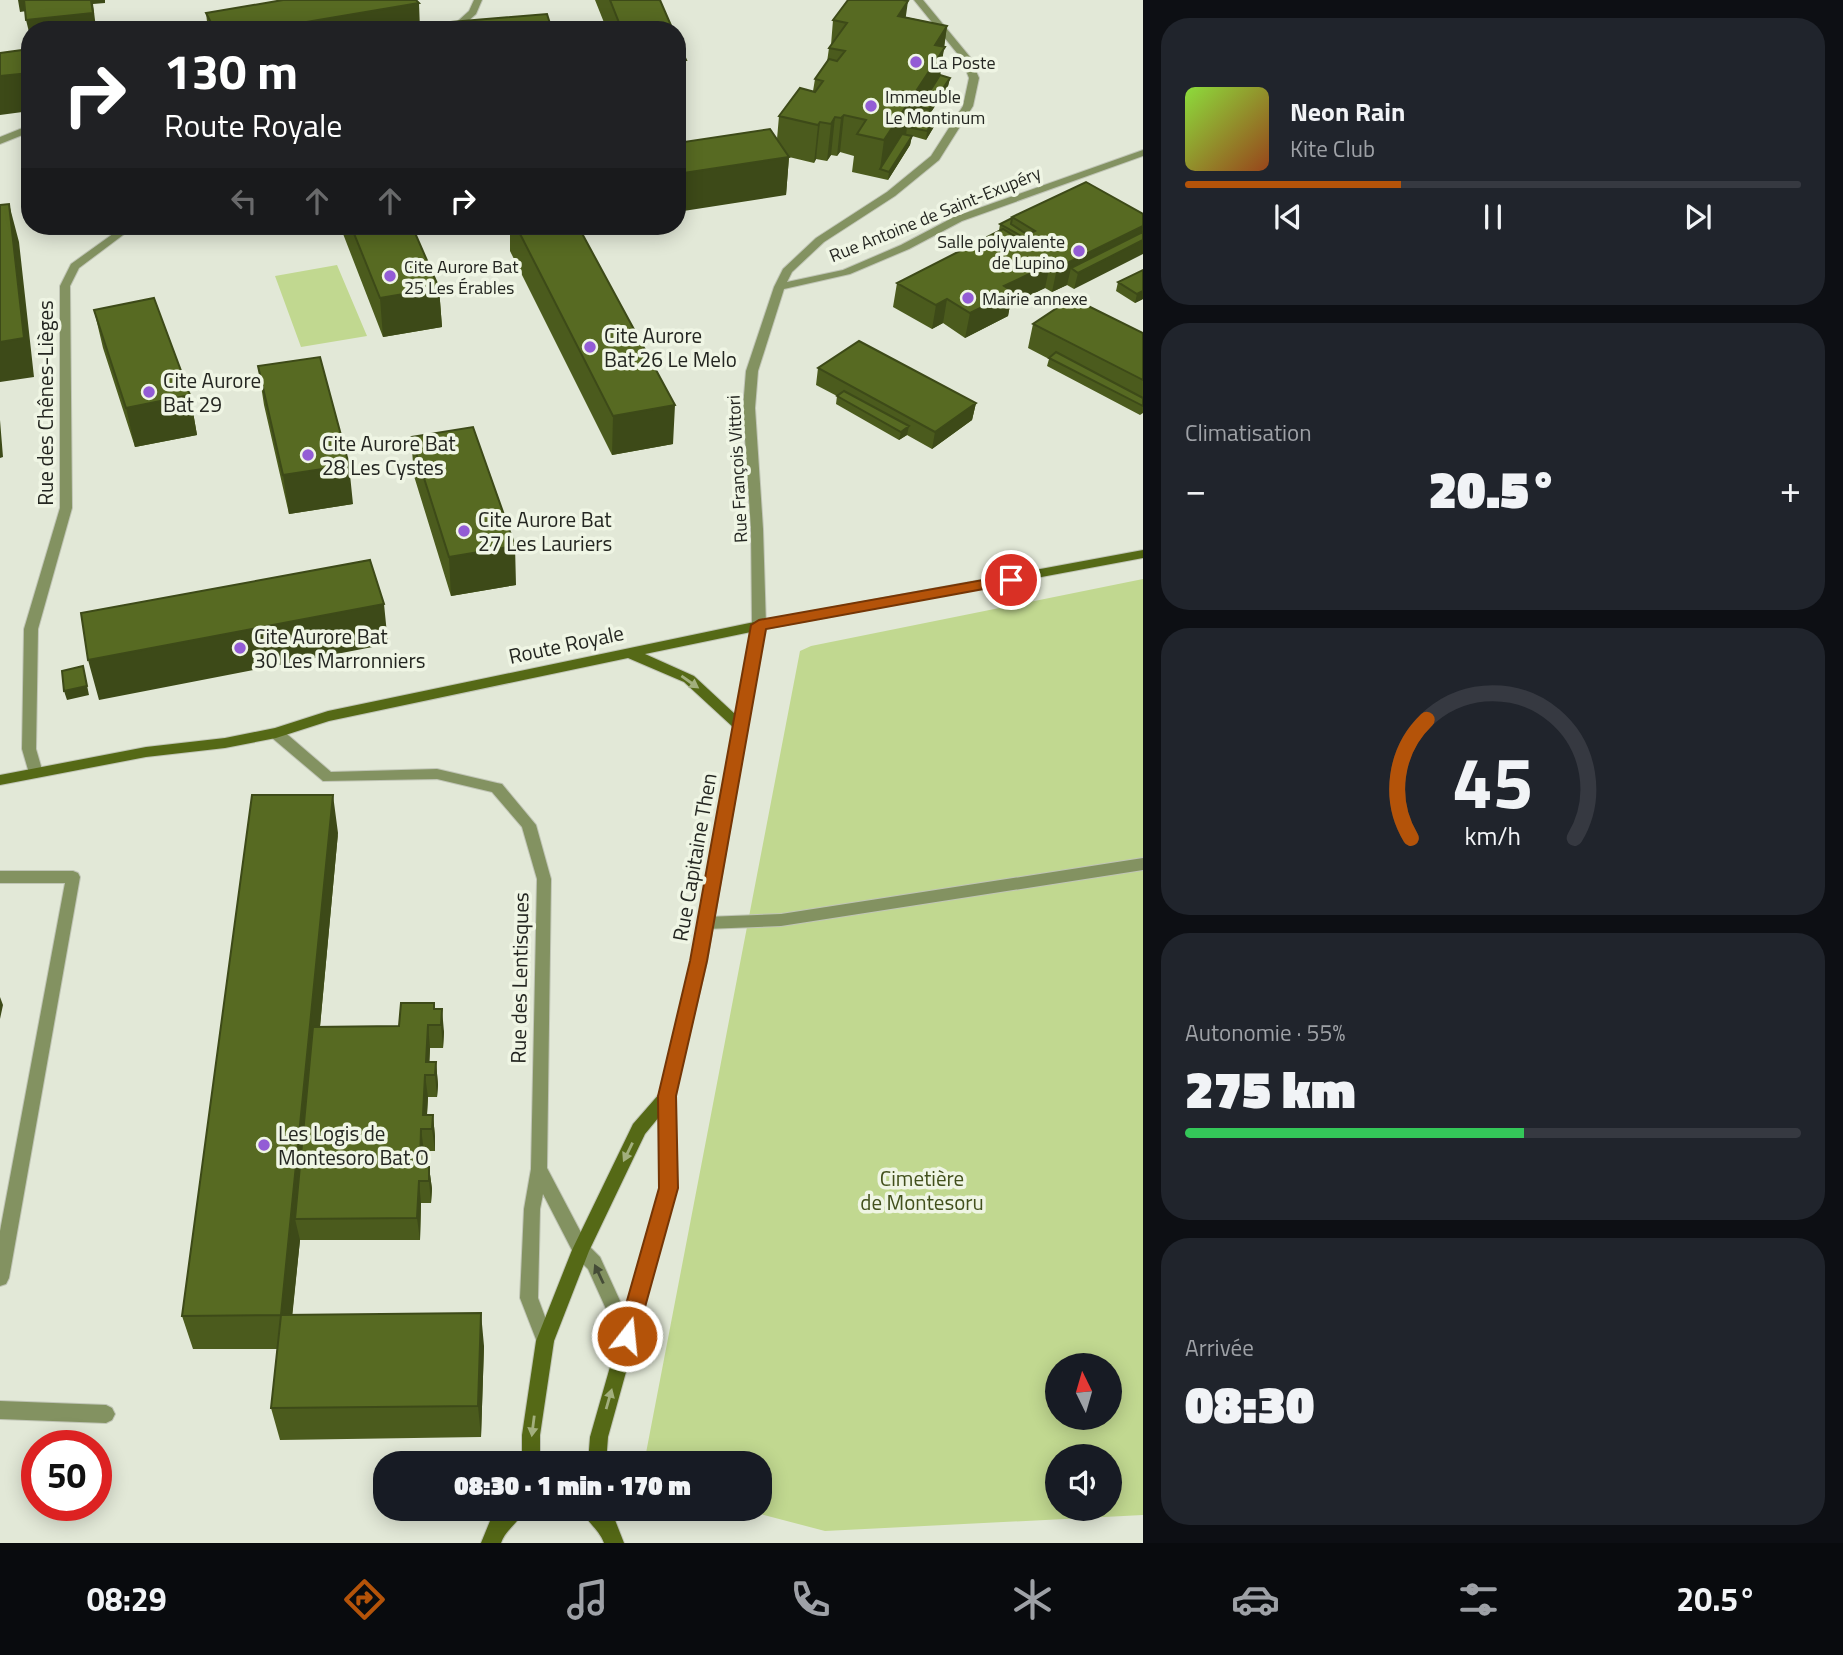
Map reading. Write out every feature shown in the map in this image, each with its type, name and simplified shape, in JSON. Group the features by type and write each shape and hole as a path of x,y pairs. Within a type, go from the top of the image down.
{"main road":[{"name":"Route Royale","path":"0,779 146,752 225,743 276,733 328,716 759,625 1143,554"},
{"name":"Rue Capitaine Then","path":"597,1451 598,1437 669,1188 667,1096 705,923 759,625"},
{"path":"629,653 689,679 741,727"},
{"name":"Rue Capitaine Then","path":"531,1451 545,1341 581,1250 639,1129 667,1096"},
{"path":"491,1543 497,1528 504,1521"},
{"path":"603,1521 614,1543"}],"street":[{"path":"463,21 474,12 478,0"},
{"name":"Rue François Vittori","path":"759,625 758,540 749,408 752,371 779,287 787,271 820,240 891,194 935,158 968,106 974,78 965,57 918,0"},
{"path":"0,141 21,132"},
{"name":"Rue Antoine de Saint-Exupéry","path":"779,287 846,272 905,247 958,219 1143,153"},
{"name":"Rue des Chênes-Lièges","path":"36,773 29,749 32,629 66,508 65,286 75,266 118,235"},
{"name":"Rue des Lentisques","path":"276,733 327,777 437,774 497,788 529,825 544,879 539,1169 532,1209 529,1298 545,1341"},
{"path":"705,923 781,920 1143,864"},
{"path":"0,877 73,877 0,1278"},
{"name":"Rue des Lentisques","path":"539,1169 581,1250 594,1263 627,1336"},
{"path":"0,1409 106,1414"}],"green space":[{"path":"337,265 367,336 301,347 275,276"},
{"name":"Cimetière de Montesoru","path":"1143,579 1143,1515 1122,1516 1122,1444 1045,1444 1045,1520 825,1531 772,1517 772,1451 646,1451 800,651 811,646"}],"building":[{"path":"24,0 91,0 93,13 26,20"},
{"path":"283,0 416,0 419,3 312,21 210,21 206,13"},
{"path":"610,0 660,0 669,21 618,21"},
{"path":"848,0 908,1 898,16 947,26 935,45 945,47 884,140 857,134 866,120 844,115 841,118 835,117 831,124 820,122 818,125 779,116 800,88 815,92 823,81 815,79 829,59 837,61 845,51 829,48 847,23 833,20"},
{"path":"547,14 549,21 464,21"},
{"path":"21,50 21,74 0,76 0,53"},
{"path":"940,75 950,78 929,109 920,107"},
{"path":"916,112 936,117 927,131 907,127"},
{"path":"770,129 789,157 686,173 686,142"},
{"path":"902,134 912,136 889,172 880,169"},
{"path":"1086,182 1143,214 1143,226 1057,268 1050,264 1004,286 1013,292 970,313 947,299 936,305 897,283 1003,229 1019,239 1035,231 1012,217"},
{"path":"9,204 24,338 0,342 0,205"},
{"path":"1012,218 1011,224 1028,235 1023,237 1000,224"},
{"path":"1143,232 1143,240 1078,273 1071,268"},
{"path":"355,235 416,235 439,288 380,298"},
{"path":"521,235 583,235 675,405 613,416"},
{"path":"1143,270 1143,291 1137,294 1118,282"},
{"path":"154,298 190,395 126,408 94,310"},
{"path":"1072,298 1143,333 1143,380 1033,324"},
{"path":"859,341 976,403 935,432 818,368"},
{"path":"1056,352 1143,398 1143,406 1049,358"},
{"path":"320,357 349,465 283,475 258,366"},
{"path":"844,391 909,426 901,432 837,396"},
{"path":"473,427 515,546 449,557 411,437"},
{"path":"370,560 384,604 88,660 81,613"},
{"path":"83,666 87,686 64,691 62,671"},
{"name":"Les Logis de Montesoro Bat O","path":"252,795 333,795 281,1315 182,1316"},
{"path":"401,1003 434,1003 434,1009 442,1009 441,1025 428,1025 426,1062 436,1062 435,1075 425,1075 423,1115 433,1115 432,1129 421,1129 420,1167 429,1167 429,1181 419,1181 417,1218 295,1219 313,1027 399,1026"},
{"path":"481,1313 478,1406 271,1408 281,1315"}],"place":[{"name":"La Poste","path":"916,62"},
{"name":"Immeuble Le Montinum","path":"871,106"},
{"name":"Salle polyvalente de Lupino","path":"1079,251"},
{"name":"Cite Aurore Bat 25 Les Érables","path":"390,276"},
{"name":"Mairie annexe","path":"968,298"},
{"name":"Cite Aurore Bat 26 Le Melo","path":"590,347"},
{"name":"Cite Aurore Bat 29","path":"149,392"},
{"name":"Cite Aurore Bat 28 Les Cystes","path":"308,455"},
{"name":"Cite Aurore Bat 27 Les Lauriers","path":"464,531"},
{"name":"Cite Aurore Bat 30 Les Marronniers","path":"240,648"},
{"name":"Les Logis de Montesoro Bat O","path":"264,1145"}],"route":[{"path":"627,1336 669,1188 667,1096 699,961 759,625 1011,580"}]}
